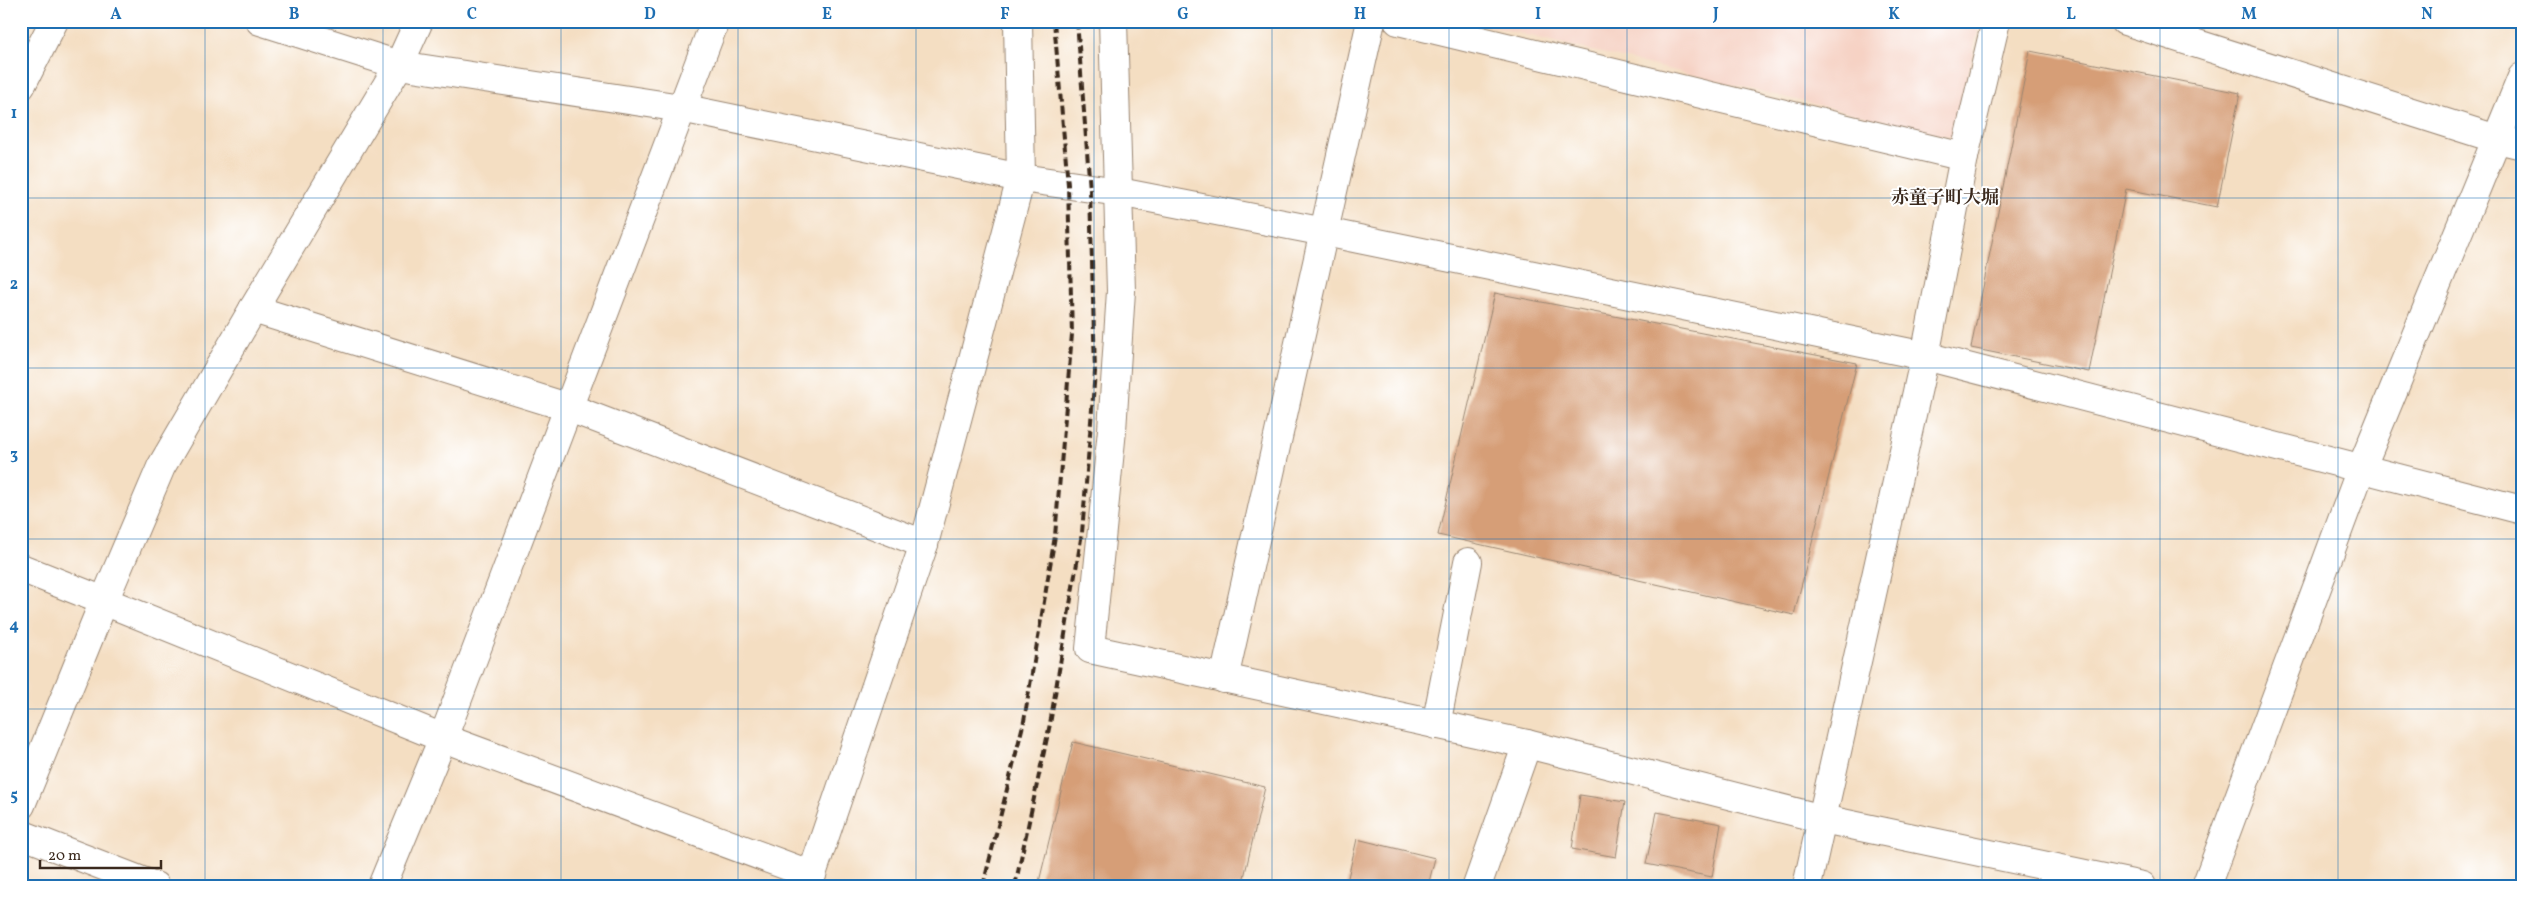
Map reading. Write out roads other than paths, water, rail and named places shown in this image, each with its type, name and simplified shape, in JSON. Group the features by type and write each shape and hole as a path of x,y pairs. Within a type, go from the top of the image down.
{"street":[{"path":"21,86 54,21"},
{"path":"260,21 400,65 681,108 1020,178 1119,192 1325,232 1925,356 2522,510"},
{"path":"21,805 161,467 253,309 400,65 419,21"},
{"path":"382,886 443,738 567,406 715,21"},
{"path":"21,568 443,738 810,881 924,544 1020,178 1018,21"},
{"path":"1113,21 1121,291 1112,430 1090,649 1527,744 1823,819 2142,886"},
{"path":"1224,679 1371,21"},
{"path":"1398,21 1964,157"},
{"path":"1807,886 1925,356 1964,157 1996,21"},
{"path":"2125,21 2510,142"},
{"path":"2206,886 2361,469 2510,142 2522,76"},
{"path":"253,309 567,406 924,544"},
{"path":"1436,725 1468,562"},
{"path":"1477,886 1527,744"},
{"path":"21,834 155,886"}],"railway":[{"path":"983,886 1024,721 1055,536 1072,334 1068,185 1054,21"},
{"path":"1015,886 1050,724 1082,533 1095,372 1090,190 1077,21"}],"district":[{"name":"赤童子町大堀","path":"1945,198"}]}
